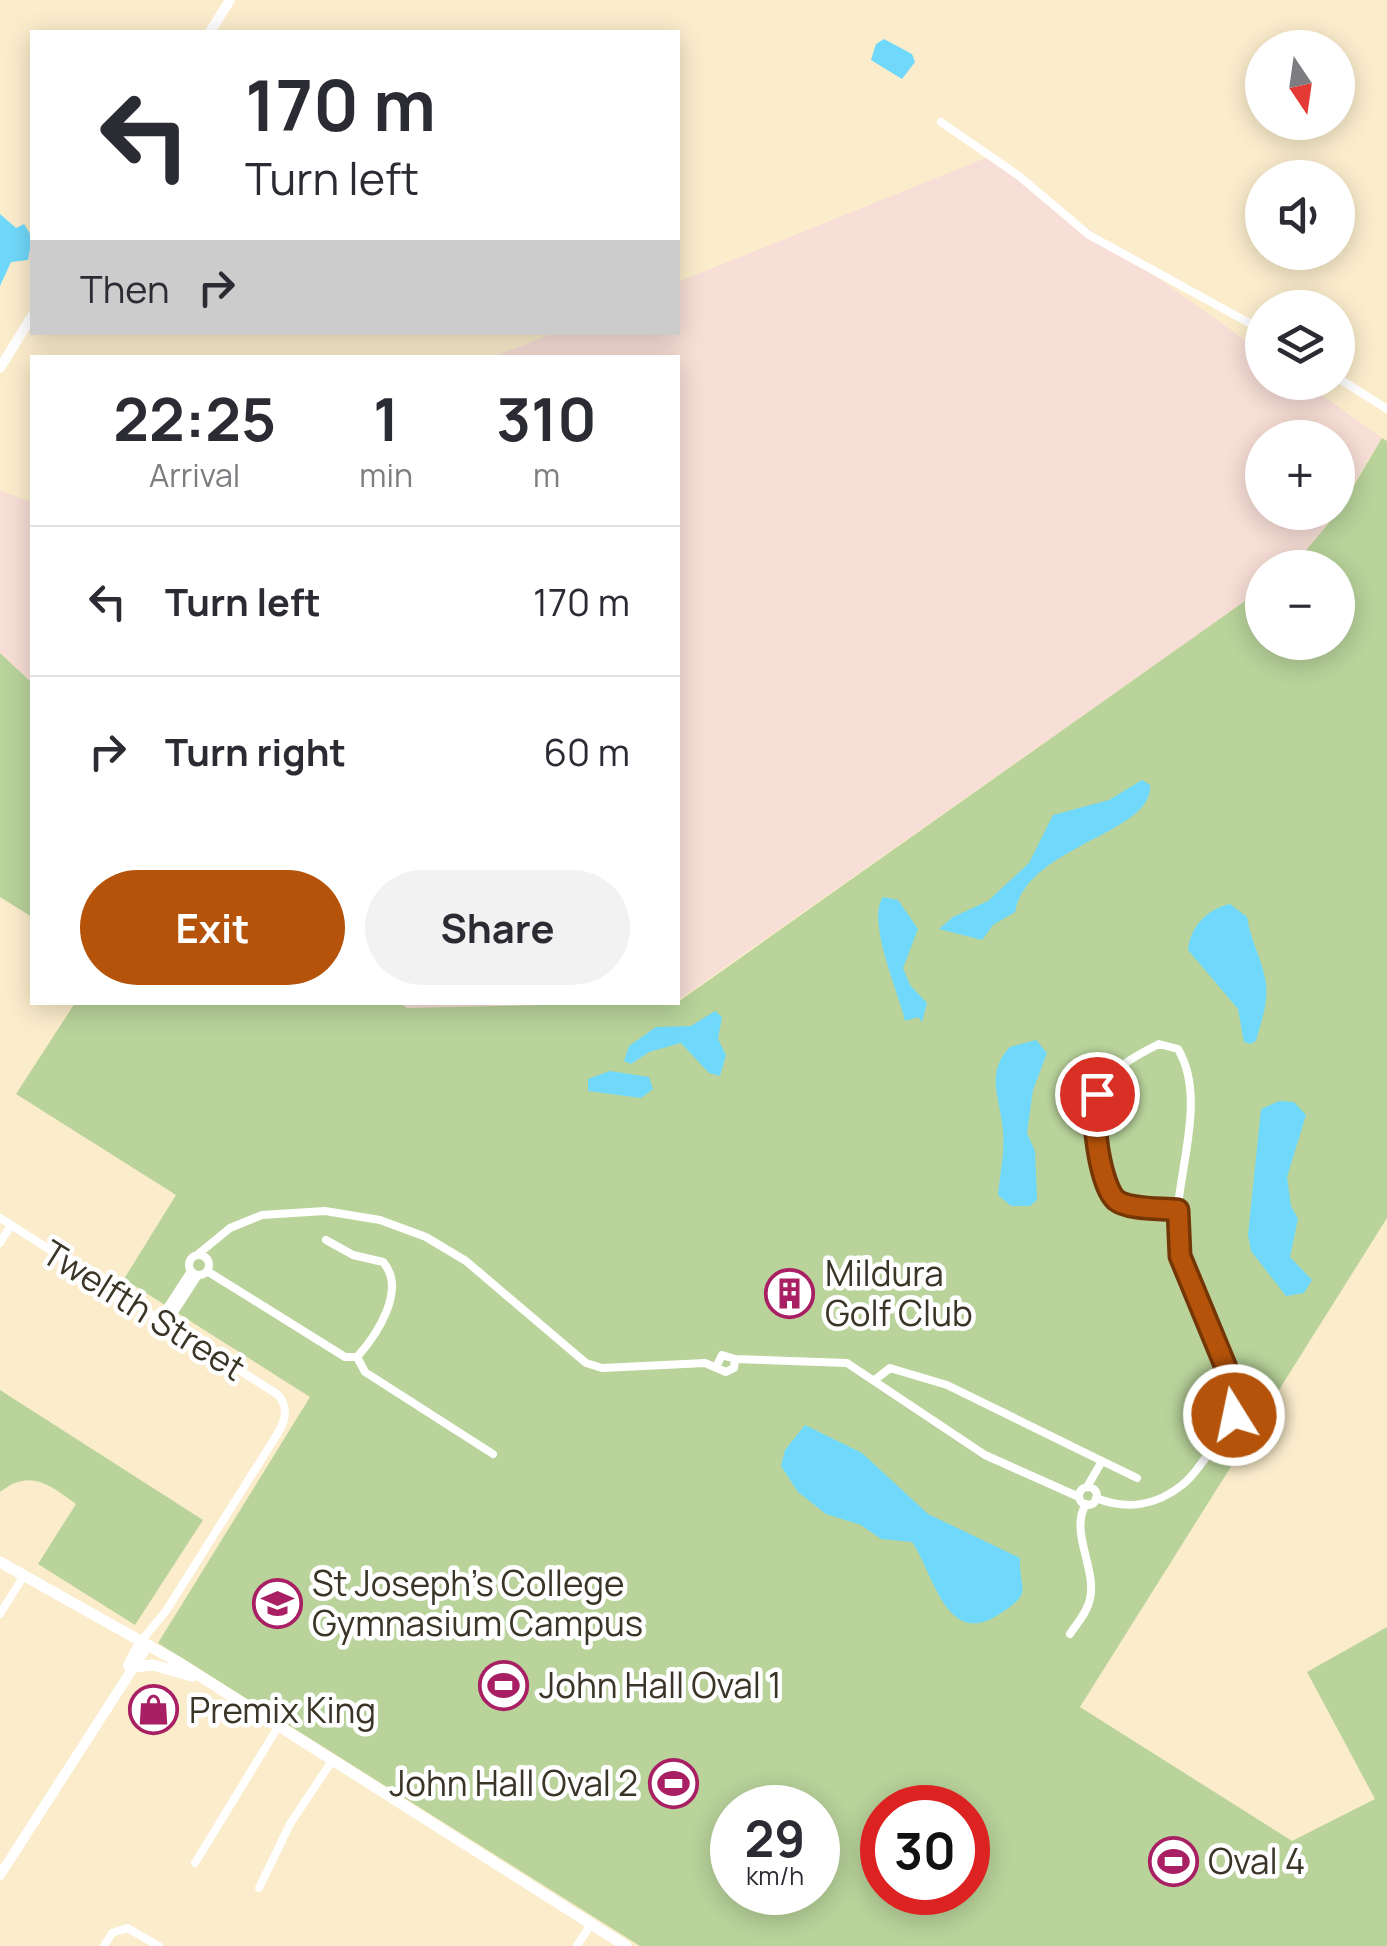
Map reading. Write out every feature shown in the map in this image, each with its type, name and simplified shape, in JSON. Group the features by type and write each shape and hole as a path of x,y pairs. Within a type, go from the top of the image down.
{"main road":[{"path":"0,1562 211,1685 626,1946"},
{"path":"143,1646 211,1685"},
{"path":"133,1667 152,1665 192,1676"}],"street":[{"path":"211,30 230,0"},
{"path":"941,122 1019,176 1089,235 1245,321"},
{"path":"0,368 30,319"},
{"path":"1355,389 1387,409"},
{"path":"717,1362 726,1372 735,1362 846,1362 985,1454 1068,1490 1133,1506 1177,1489 1223,1438 1234,1415 1234,1387 1180,1256 1178,1210 1190,1129 1188,1097 1178,1049 1158,1044 1104,1083 1092,1108 1092,1122 1116,1200 1178,1210"},
{"path":"194,1273 190,1261 230,1228 262,1215 324,1211 366,1216 414,1232 466,1261 586,1363 602,1368 717,1362 728,1354 735,1362"},
{"name":"Twelfth Street","path":"0,1218 276,1394 284,1405 282,1425 143,1646"},
{"path":"0,1243 11,1226"},
{"path":"326,1240 346,1252 383,1262 390,1274 387,1311 357,1356"},
{"path":"207,1266 210,1248"},
{"path":"197,1256 345,1357 357,1356"},
{"path":"164,1321 194,1273 207,1266"},
{"path":"357,1356 366,1372 493,1454"},
{"path":"876,1380 890,1368 947,1385 1137,1478"},
{"path":"1070,1634 1090,1599 1080,1522 1102,1461"},
{"path":"0,1614 23,1577"},
{"path":"120,1685 143,1646"},
{"path":"0,1875 143,1646"},
{"path":"195,1864 278,1727"},
{"path":"259,1888 290,1824 332,1761"},
{"path":"577,1946 591,1924"},
{"path":"104,1946 112,1932 128,1928 160,1946"}],"shaded area":[{"path":"988,157 1245,340 1245,400 1329,400 1382,438 1355,481 1355,420 1245,420 1245,530 1323,530 1308,550 1245,550 1245,601 680,999 680,355 498,355 548,335 680,335 680,281"},
{"path":"0,491 30,501 30,681 0,653"},
{"path":"401,1005 515,1005 406,1008"}],"green space":[{"path":"1382,438 1387,441 1387,1218 1080,1707 1292,1841 1375,1799 1307,1672 1387,1627 1387,1946 640,1946 158,1643 310,1397 124,1279 176,1195 16,1094 74,1005 407,1008 680,1005 680,1001 1245,601 1245,660 1355,660 1355,550 1306,550 1323,530 1355,530 1355,483"},
{"path":"0,653 30,681 30,916 0,897"},
{"path":"0,1390 203,1520 135,1625 38,1564 76,1504 48,1486 30,1480 0,1492"}],"water":[{"path":"884,39 912,54 915,62 902,79 871,60 876,44"},
{"path":"0,214 16,228 24,224 30,234 30,248 28,260 11,262 0,286"},
{"path":"1142,780 1150,785 1146,802 1132,816 1042,871 1024,889 1015,912 993,925 982,940 939,929 953,917 988,901 1029,863 1053,815 1109,800"},
{"path":"883,897 898,900 918,929 903,968 910,985 927,1003 922,1022 918,1017 905,1021 885,958 878,923"},
{"path":"1230,904 1247,917 1266,986 1256,1041 1250,1044 1244,1042 1238,1009 1188,950 1201,920"},
{"path":"715,1011 722,1017 718,1039 726,1055 720,1076 709,1073 681,1043 649,1052 631,1064 624,1061 629,1046 656,1027 691,1026"},
{"path":"1036,1040 1047,1053 1033,1090 1027,1133 1035,1151 1037,1200 1030,1206 1011,1206 998,1195 1003,1139 996,1077 1002,1057 1010,1047"},
{"path":"610,1071 649,1077 653,1089 641,1098 588,1091 588,1079"},
{"path":"1279,1101 1294,1102 1306,1115 1287,1177 1291,1206 1298,1219 1290,1257 1312,1280 1304,1293 1286,1296 1251,1251 1248,1235 1261,1109"},
{"path":"805,1425 862,1453 928,1514 1020,1558 1022,1591 1017,1601 980,1623 966,1622 944,1603 912,1542 881,1539 861,1525 826,1514 798,1492 781,1466 785,1450"}],"place":[{"name":"Mildura Golf Club","path":"790,1293"},
{"name":"St Joseph's College Gymnasium Campus","path":"277,1603"},
{"name":"John Hall Oval 1","path":"504,1685"},
{"name":"Premix King","path":"154,1710"},
{"name":"John Hall Oval 2","path":"673,1783"},
{"name":"Oval 4","path":"1173,1861"}],"route":[{"path":"1097,1094 1092,1122 1116,1200 1178,1210 1180,1256 1200,1315 1234,1387 1234,1415"}]}
